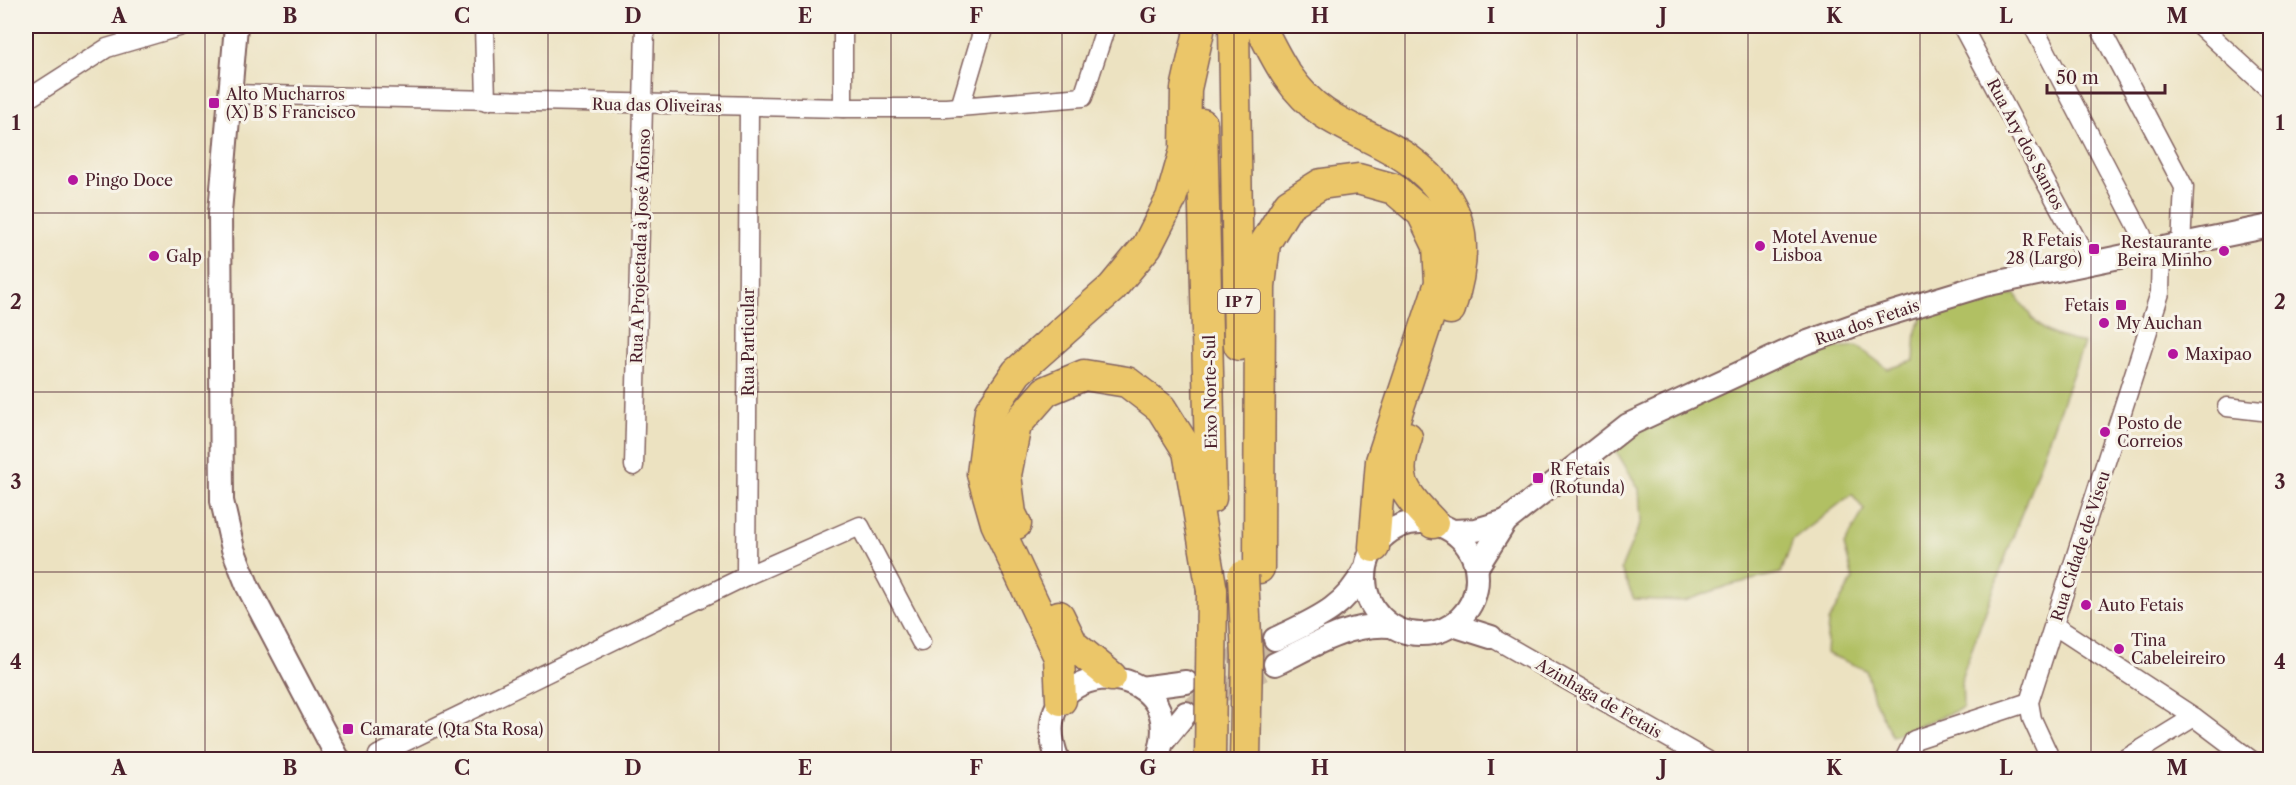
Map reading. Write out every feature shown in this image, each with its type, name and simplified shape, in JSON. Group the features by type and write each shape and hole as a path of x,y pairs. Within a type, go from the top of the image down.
{"highway":[{"name":"Eixo Norte-Sul","path":"1234,26 1251,572 1245,759"},
{"path":"1260,26 1285,76 1323,112 1408,159 1441,188 1462,230 1461,277 1398,462 1405,493 1443,527"},
{"name":"Eixo Norte-Sul","path":"1199,28 1209,345 1212,591 1210,759"},
{"path":"1061,700 1059,657 996,523 982,474 990,411 1017,372 1112,288 1147,246 1172,199 1185,150 1186,88 1199,28"},
{"path":"1251,572 1260,286 1265,243 1289,204 1321,184 1358,179 1394,189 1422,213 1438,246 1440,283 1382,461 1370,557"},
{"path":"1111,676 1073,645 1011,514 1006,476 1016,425 1046,391 1084,375 1127,382 1161,408 1188,451 1212,591"}],"street":[{"path":"26,100 107,48 182,26"},
{"path":"236,26 220,212 222,501 232,549 248,587 339,759"},
{"path":"483,26 486,101"},
{"name":"Rua A Projectada à José Afonso","path":"634,466 645,26"},
{"path":"843,26 843,108"},
{"path":"960,107 984,26"},
{"name":"Rua das Oliveiras","path":"230,94 749,107 960,107 1083,97 1106,26"},
{"name":"Rua Ary dos Santos","path":"1962,26 2089,263"},
{"path":"2033,26 2142,236 2162,254"},
{"name":"Rua Cidade de Viseu","path":"2029,702 2160,293 2162,254 2184,187 2099,26"},
{"path":"2211,29 2271,90"},
{"name":"Rua Particular","path":"746,576 749,107"},
{"name":"Rua dos Fetais","path":"1477,567 1506,521 1628,425 1805,343 1939,297 2089,263 2162,254 2271,226"},
{"path":"2227,407 2271,412"},
{"name":"Rua dos Fetais","path":"1443,527 1476,530 1506,521"},
{"path":"1275,639 1338,606 1355,588 1370,557 1390,531 1410,523 1443,527 1469,547 1477,567 1477,589 1461,618 1432,634 1410,634 1390,626 1371,624 1345,630 1275,664"},
{"path":"380,759 378,755 388,750 746,576 860,526 921,642"},
{"path":"1370,557 1366,590 1374,610 1390,626"},
{"path":"1461,618 1491,637"},
{"path":"2055,626 2194,717 2252,759"},
{"name":"Azinhaga de Fetais","path":"1491,637 1707,759"},
{"path":"1058,759 1051,743 1052,721 1061,700 1075,687 1092,678 1111,676 1141,688 1155,702 1163,720 1160,750"},
{"path":"1141,688 1186,682"},
{"path":"1904,759 1914,740 2029,702 2032,719 2051,759"},
{"path":"1160,750 1186,713"},
{"path":"2124,759 2194,717"}],"green space":[{"path":"2015,294 2042,328 2058,337 2084,343 1962,676 1963,708 1892,736 1874,699 1866,670 1826,653 1828,622 1853,579 1844,545 1864,510 1852,494 1793,540 1781,573 1730,585 1684,601 1634,599 1621,569 1641,521 1639,489 1616,451 1662,413 1814,350 1857,346 1888,369 1914,361 1916,331 1925,311"}],"tunnel":[{"path":"1199,676 1275,639"},
{"path":"1186,713 1199,703 1275,664"}],"place":[{"name":"Alto Mucharros (X) B S Francisco","path":"214,103"},
{"name":"Pingo Doce","path":"73,180"},
{"name":"Motel Avenue Lisboa","path":"1760,246"},
{"name":"R Fetais 28 (Largo)","path":"2094,249"},
{"name":"Restaurante Beira Minho","path":"2224,251"},
{"name":"Galp","path":"154,256"},
{"name":"Fetais","path":"2121,305"},
{"name":"My Auchan","path":"2104,323"},
{"name":"Maxipao","path":"2173,354"},
{"name":"Posto de Correios","path":"2105,432"},
{"name":"R Fetais (Rotunda)","path":"1538,478"},
{"name":"Auto Fetais","path":"2086,605"},
{"name":"Tina Cabeleireiro","path":"2119,649"},
{"name":"Camarate (Qta Sta Rosa)","path":"348,729"}]}
